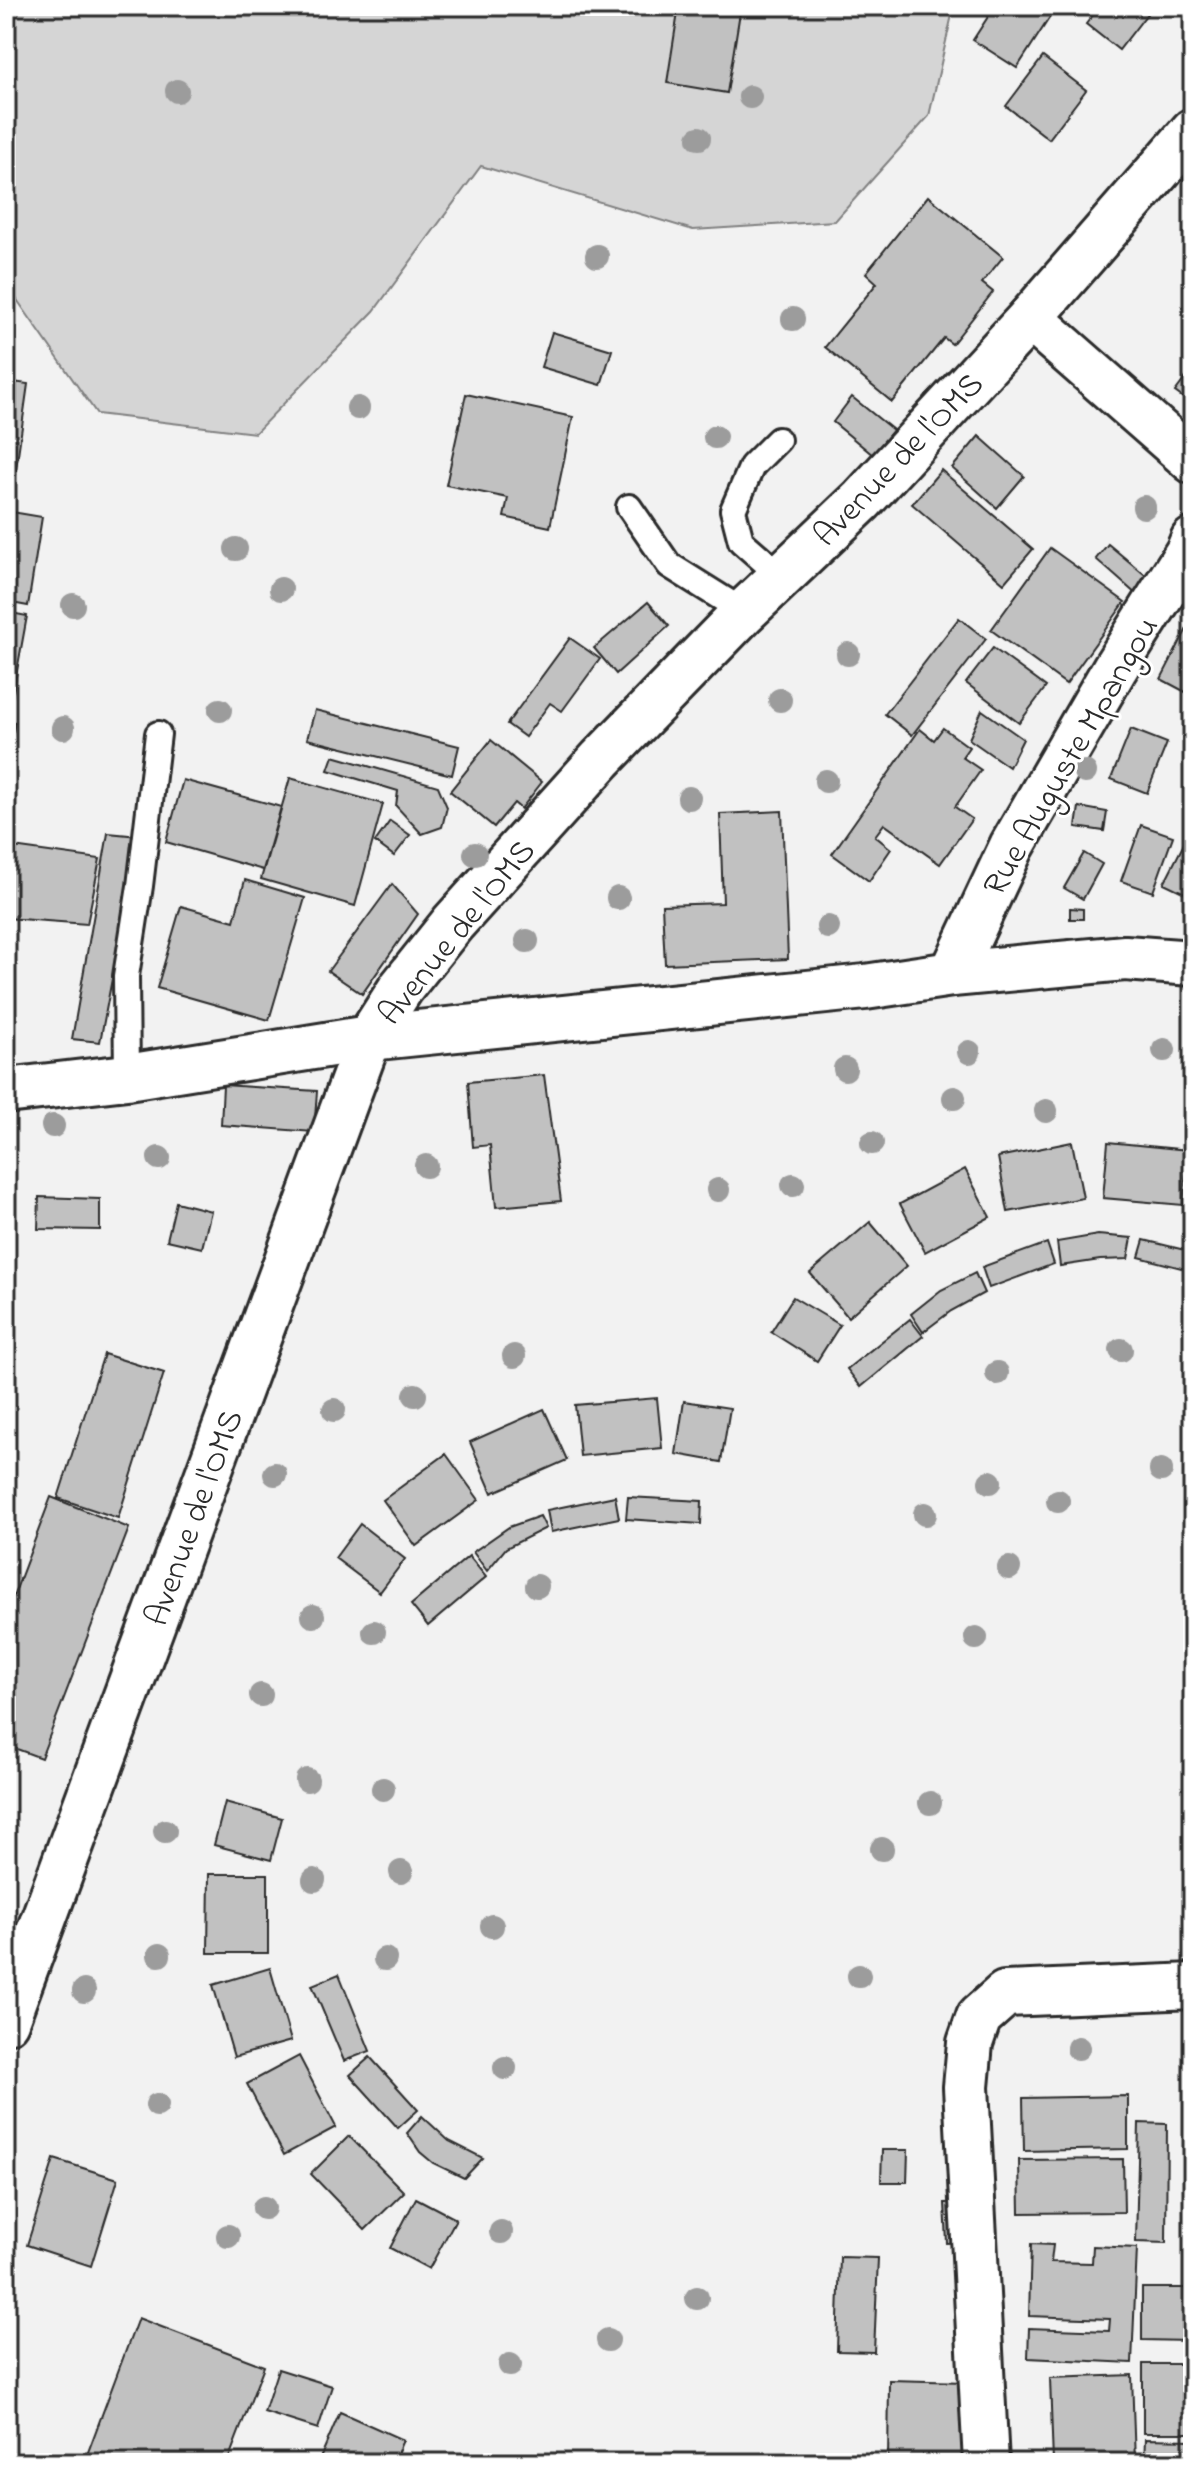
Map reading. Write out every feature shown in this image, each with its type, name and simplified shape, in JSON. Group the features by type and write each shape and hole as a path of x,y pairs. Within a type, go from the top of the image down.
{"street":[{"name":"Avenue de l'OMS","path":"6,2021 369,1038 401,988 453,923 601,759 744,612 862,500 1030,318 1193,131"},
{"path":"1030,318 1193,461"},
{"name":"Rue Auguste Mpangou","path":"952,974 1012,846 1193,540"},
{"path":"6,1091 127,1077 369,1038 865,987 952,974 1125,958 1193,963"},
{"path":"986,2463 966,2087 970,2043 979,2017 1005,1994 1193,1986"}],"lane":[{"path":"778,440 752,466 733,510 741,541 781,576"},
{"path":"629,507 669,565 744,612"},
{"path":"127,1077 126,976 158,734"}],"shaded area":[{"path":"6,6 954,6 929,116 835,221 693,230 481,166 374,311 255,433 97,414 6,284"}],"building":[{"path":"679,6 741,6 727,93 667,83"},
{"path":"995,6 1057,6 1017,68 973,40"},
{"path":"1100,6 1153,6 1119,50 1086,24"},
{"path":"1043,57 1086,90 1049,139 1006,106"},
{"path":"928,196 1003,257 982,283 993,292 952,344 944,338 892,402 825,347 877,283 866,273"},
{"path":"552,332 612,350 601,385 541,367"},
{"path":"1193,368 1193,405 1175,392"},
{"path":"6,381 28,384 15,476 6,475"},
{"path":"466,394 573,417 550,527 504,517 508,498 446,485"},
{"path":"852,397 893,430 873,455 833,422"},
{"path":"979,436 1024,476 997,508 952,468"},
{"path":"941,470 1033,549 1004,583 912,504"},
{"path":"6,511 42,517 28,606 6,602"},
{"path":"1108,544 1150,579 1137,595 1096,559"},
{"path":"1050,548 1125,602 1066,684 991,630"},
{"path":"648,602 669,626 616,674 594,648"},
{"path":"6,612 27,616 9,715 6,714"},
{"path":"1193,617 1193,696 1161,679"},
{"path":"959,618 986,639 912,735 885,714"},
{"path":"570,638 600,659 562,711 550,703 525,737 507,724"},
{"path":"993,648 1046,687 1019,723 966,683"},
{"path":"315,710 459,746 452,775 307,739"},
{"path":"982,710 1023,739 1009,767 969,739"},
{"path":"6,720 15,722 6,772"},
{"path":"943,728 969,747 962,757 981,770 955,807 972,819 940,864 884,824 875,836 891,849 869,881 832,854 920,729 934,740"},
{"path":"1131,729 1167,743 1147,793 1111,779"},
{"path":"491,740 542,782 521,809 514,803 494,827 450,791"},
{"path":"333,756 438,786 447,807 442,827 422,834 396,806 398,791 328,770"},
{"path":"290,778 383,804 355,906 261,879"},
{"path":"183,780 281,807 263,870 166,842"},
{"path":"1079,807 1107,812 1104,831 1076,827"},
{"path":"782,811 788,959 665,964 662,905 723,903 720,814"},
{"path":"390,821 410,835 394,856 375,842"},
{"path":"1141,825 1173,836 1153,892 1121,881"},
{"path":"1193,826 1193,897 1164,883"},
{"path":"108,833 139,836 100,1042 72,1039"},
{"path":"6,846 100,859 87,924 6,918"},
{"path":"1084,853 1102,864 1083,899 1064,888"},
{"path":"245,880 305,898 269,1020 157,988 181,906 234,921"},
{"path":"392,884 418,914 362,994 328,971"},
{"path":"1070,908 1083,909 1083,919 1070,919"},
{"path":"544,1075 561,1201 496,1207 490,1145 473,1147 468,1082"},
{"path":"223,1085 317,1091 314,1132 221,1125"},
{"path":"1072,1142 1083,1198 1008,1212 998,1157"},
{"path":"1108,1142 1188,1150 1183,1205 1103,1198"},
{"path":"965,1169 990,1217 925,1252 900,1204"},
{"path":"39,1197 100,1199 100,1230 38,1229"},
{"path":"176,1202 211,1211 202,1248 167,1240"},
{"path":"870,1222 907,1266 848,1317 810,1273"},
{"path":"1098,1235 1132,1238 1128,1259 1060,1266 1057,1242"},
{"path":"1144,1240 1193,1252 1193,1271 1139,1257"},
{"path":"1047,1243 1054,1264 989,1288 982,1267"},
{"path":"975,1273 984,1293 951,1311 923,1332 911,1314 941,1290"},
{"path":"793,1297 840,1325 817,1361 771,1332"},
{"path":"910,1319 923,1336 861,1387 847,1369"},
{"path":"104,1354 164,1373 118,1518 58,1498"},
{"path":"657,1398 662,1448 580,1456 575,1405"},
{"path":"684,1401 730,1408 721,1462 676,1454"},
{"path":"544,1409 567,1460 492,1493 470,1442"},
{"path":"446,1454 479,1500 416,1546 383,1500"},
{"path":"615,1496 619,1518 551,1532 547,1510"},
{"path":"51,1497 129,1528 41,1758 6,1745 6,1616"},
{"path":"628,1497 702,1501 701,1524 626,1519"},
{"path":"540,1516 546,1528 506,1548 487,1571 473,1552 509,1527"},
{"path":"360,1524 405,1559 380,1592 335,1558"},
{"path":"469,1556 486,1577 428,1626 411,1605"},
{"path":"225,1802 282,1818 271,1860 214,1845"},
{"path":"209,1874 268,1874 268,1953 208,1953"},
{"path":"270,1968 291,2041 234,2057 213,1985"},
{"path":"339,1974 370,2051 344,2061 312,1985"},
{"path":"299,2056 336,2127 284,2155 247,2084"},
{"path":"370,2057 418,2110 398,2128 350,2075"},
{"path":"1128,2096 1128,2149 1024,2151 1023,2098"},
{"path":"422,2116 449,2141 483,2158 464,2178 433,2163 420,2152 407,2133"},
{"path":"1139,2123 1167,2124 1166,2243 1136,2242"},
{"path":"349,2136 404,2192 365,2230 311,2174"},
{"path":"882,2150 908,2150 907,2182 881,2182"},
{"path":"54,2159 118,2179 91,2266 27,2245"},
{"path":"1123,2159 1124,2212 1020,2213 1019,2160"},
{"path":"416,2198 456,2219 429,2269 390,2248"},
{"path":"967,2202 969,2242 947,2243 945,2203"},
{"path":"1031,2244 1053,2245 1051,2262 1092,2263 1093,2246 1137,2248 1132,2363 1028,2358 1029,2328 1109,2331 1110,2319 1029,2316"},
{"path":"840,2257 878,2258 874,2352 837,2351"},
{"path":"1142,2288 1189,2288 1189,2341 1142,2340"},
{"path":"138,2318 264,2366 227,2463 84,2463"},
{"path":"1143,2364 1193,2364 1191,2433 1143,2433"},
{"path":"278,2369 332,2386 318,2429 264,2412"},
{"path":"1132,2375 1135,2463 1053,2463 1050,2378"},
{"path":"889,2380 966,2382 965,2463 888,2463"},
{"path":"340,2412 403,2440 393,2463 318,2463"},
{"path":"1145,2439 1193,2440 1193,2463 1144,2463"}]}
